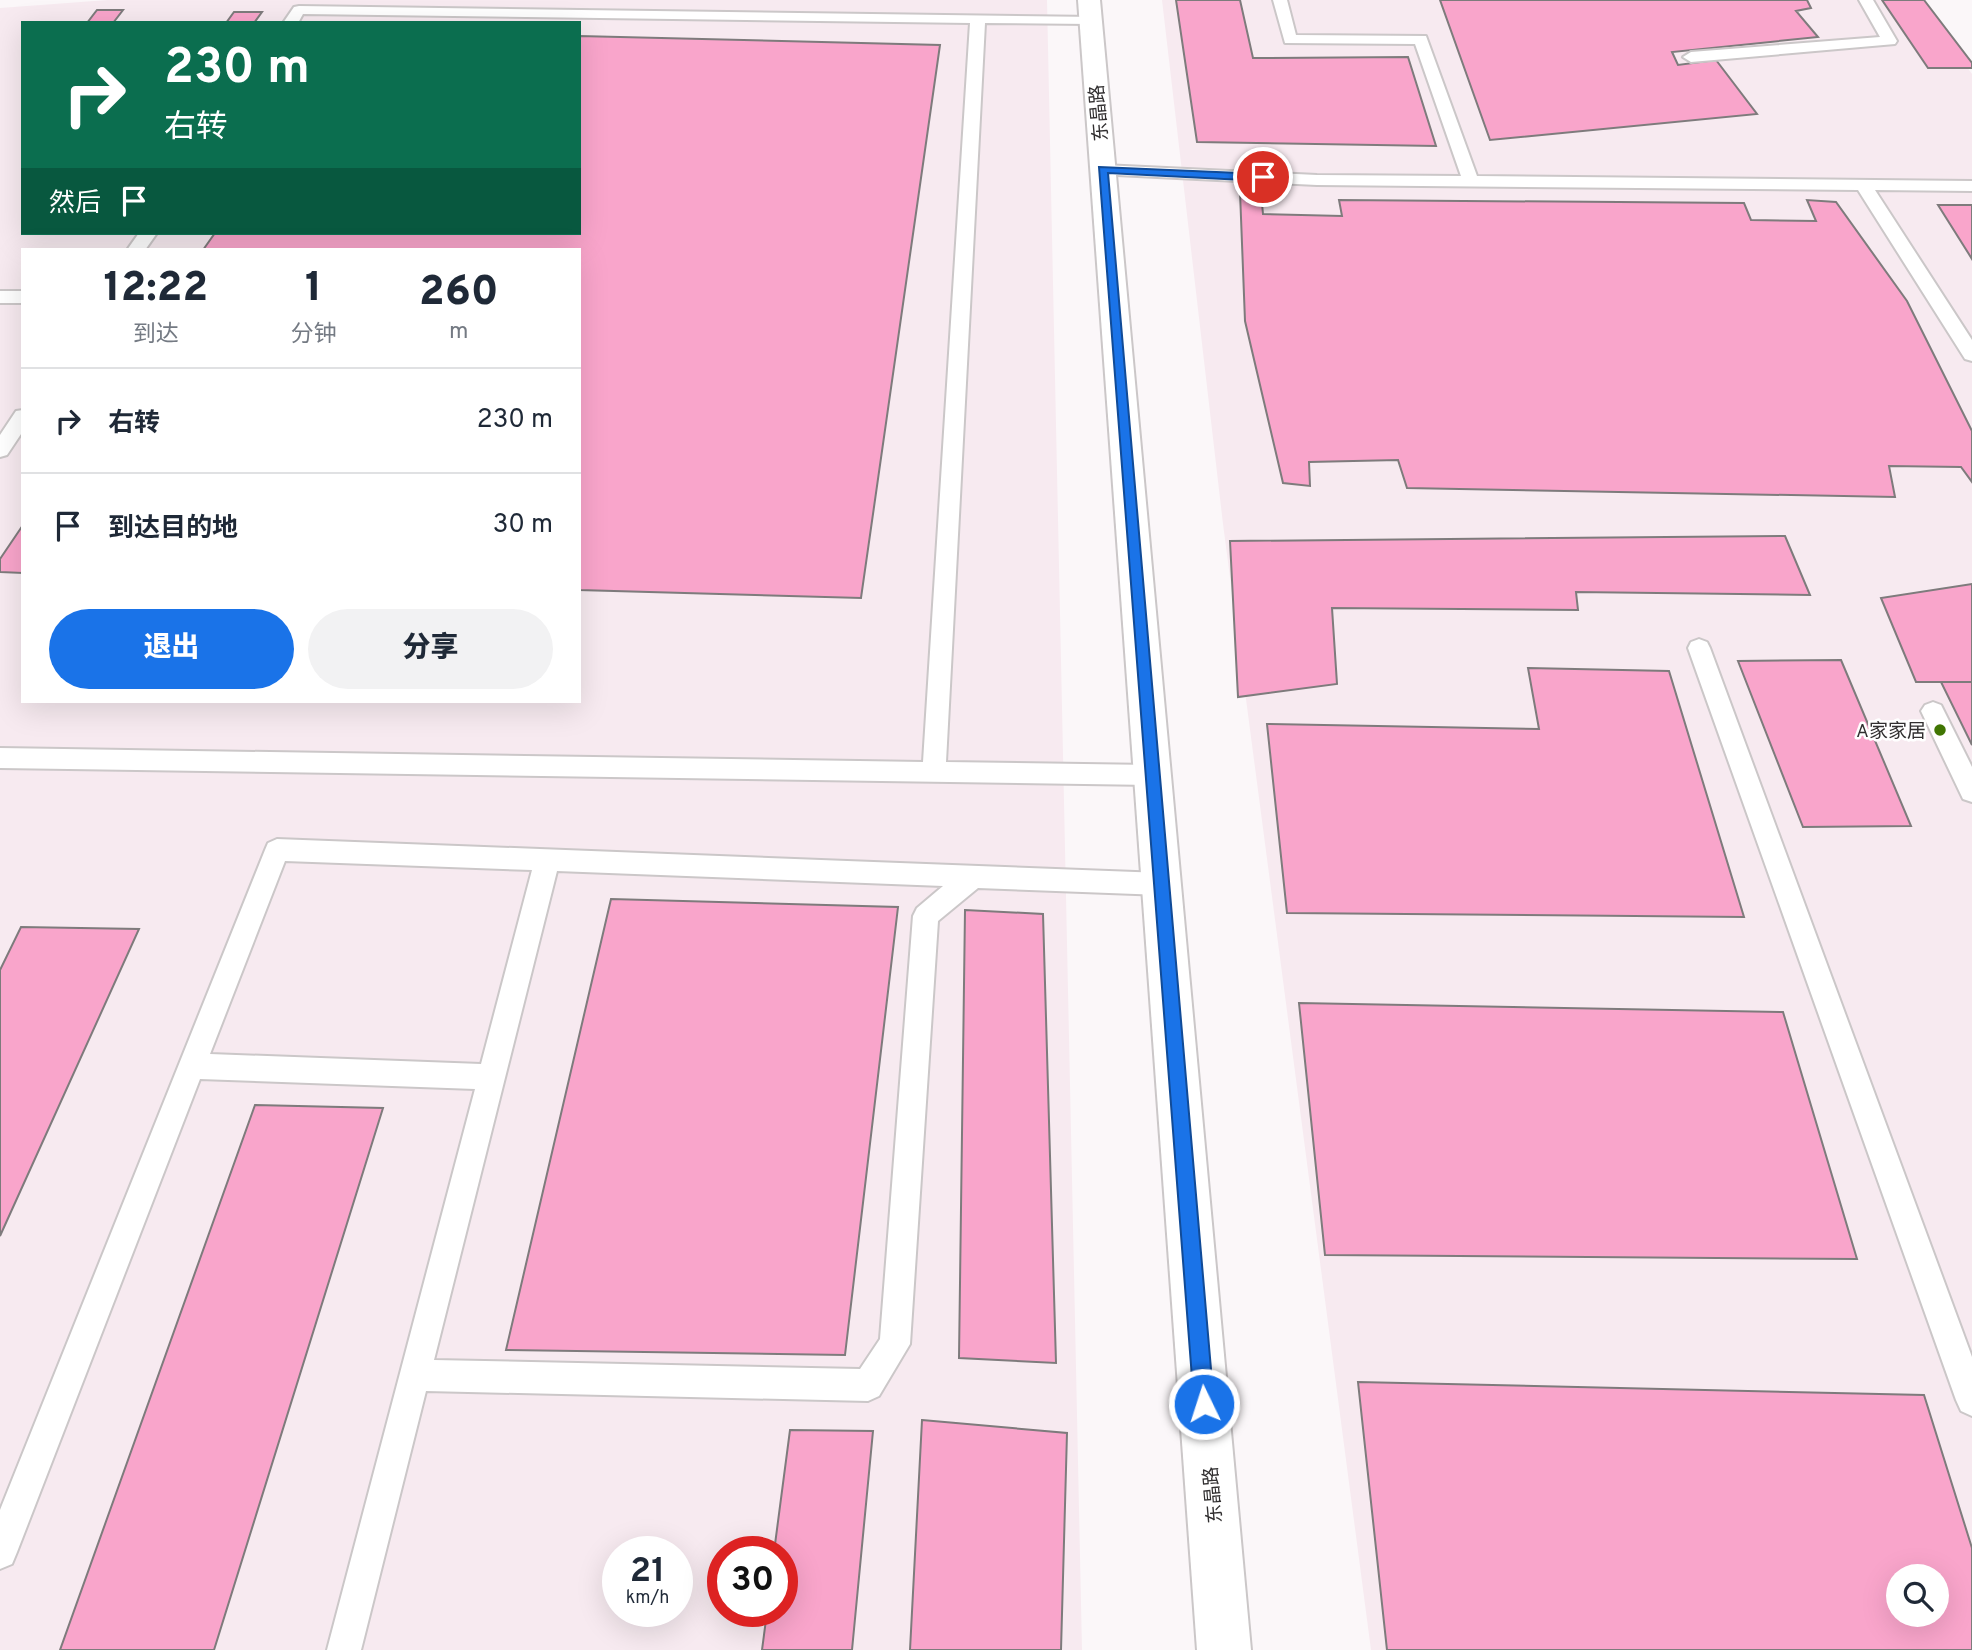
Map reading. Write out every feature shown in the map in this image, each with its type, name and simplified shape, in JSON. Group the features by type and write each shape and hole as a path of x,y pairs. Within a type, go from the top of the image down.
{"street":[{"name":"东晶路","path":"1090,10 1224,1650"}],"lane":[{"path":"1280,0 1290,40 1421,39 1471,182"},
{"path":"1690,57 1890,41 1866,0"},
{"path":"291,21 299,10 978,18 1090,10"},
{"path":"934,772 978,18"},
{"path":"1103,170 1317,180 1972,186"},
{"path":"1864,186 1972,355"},
{"path":"0,297 21,297"},
{"path":"0,450 21,419"},
{"path":"1699,648 1972,1400"},
{"path":"1933,711 1972,792"},
{"path":"0,758 1152,775"},
{"path":"0,1552 277,850 1162,884"},
{"path":"344,1650 547,862"},
{"path":"416,1375 869,1385 895,1344 926,916 972,878"},
{"path":"191,1066 491,1077"}],"shaded area":[{"path":"108,0 1047,0 1082,1650 0,1650 0,8"},
{"path":"1162,0 1918,0 1972,74 1972,1650 1371,1650 1223,524"}],"building":[{"path":"1176,0 1240,0 1253,58 1408,57 1436,146 1197,142"},
{"path":"1440,0 1807,0 1811,8 1796,11 1818,37 1672,52 1678,65 1716,60 1757,114 1490,140"},
{"path":"1882,0 1924,0 1972,63 1972,68 1928,68"},
{"path":"97,10 123,10 115,21 89,21"},
{"path":"234,12 262,12 255,21 227,21"},
{"path":"581,36 940,45 861,598 581,590 581,248 204,248 214,235 581,235"},
{"path":"1240,192 1261,193 1263,214 1342,216 1339,200 1744,203 1751,220 1816,221 1807,200 1836,202 1907,301 1972,431 1972,482 1961,467 1889,466 1895,497 1407,488 1398,460 1309,462 1310,486 1283,483 1245,321"},
{"path":"1938,205 1972,205 1972,259"},
{"path":"21,528 21,573 0,572 0,559"},
{"path":"1785,536 1810,595 1576,592 1578,610 1332,608 1337,684 1238,697 1230,541"},
{"path":"1972,584 1972,682 1916,682 1881,598"},
{"path":"1841,660 1911,826 1803,827 1738,661"},
{"path":"1528,668 1669,671 1744,917 1287,913 1267,724 1539,729"},
{"path":"1941,682 1972,682 1972,745"},
{"path":"611,899 898,907 845,1355 506,1350"},
{"path":"965,910 1043,914 1056,1363 959,1358"},
{"path":"21,927 139,929 0,1236 0,970"},
{"path":"1299,1003 1783,1012 1857,1259 1325,1255"},
{"path":"255,1105 383,1108 214,1650 60,1650"},
{"path":"1358,1382 1924,1395 1972,1548 1972,1650 1387,1650"},
{"path":"922,1420 1067,1433 1061,1650 910,1650"},
{"path":"790,1430 873,1431 852,1650 762,1650 765,1627 798,1627 798,1536 776,1536"}],"place":[{"name":"A家家居","path":"1940,730"}],"route":[{"path":"1204,1404 1103,170 1263,177"}]}
